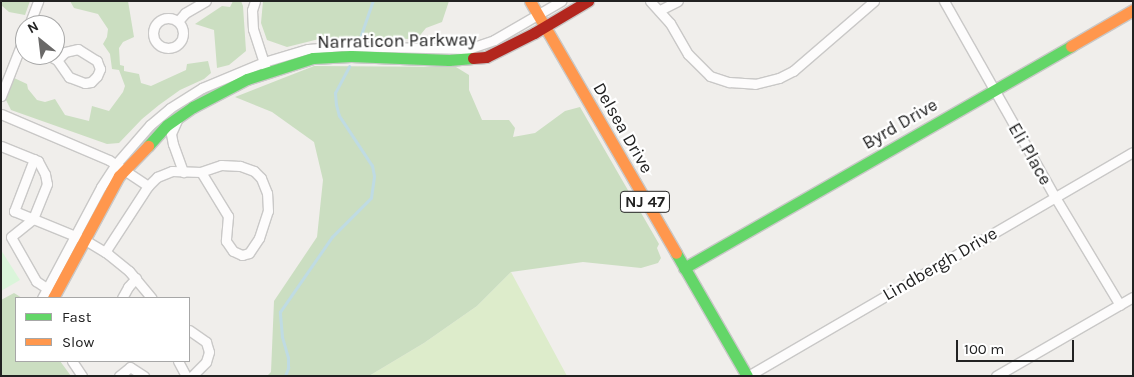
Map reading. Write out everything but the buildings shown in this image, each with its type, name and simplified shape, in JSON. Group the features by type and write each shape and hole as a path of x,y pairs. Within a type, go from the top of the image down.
{"street":[{"path":"33,15 38,1"},
{"path":"179,20 185,13 206,1"},
{"path":"255,1 252,10 253,29 265,67"},
{"name":"Delsea Drive","path":"530,1 747,376"},
{"name":"Narraticon Parkway","path":"120,167 178,117 224,89 293,52 323,47 468,49 494,40 561,1"},
{"name":"Narraticon Parkway","path":"51,294 120,167 150,125 170,108 214,82 265,67 313,58 475,59 497,52 545,27 588,1"},
{"path":"650,1 660,10 688,54 710,76 728,82 755,84 779,78 793,70 874,1"},
{"path":"660,10 678,1"},
{"name":"Eli Place","path":"944,1 993,91 1120,305"},
{"name":"Byrd Drive","path":"684,268 1133,10"},
{"path":"78,49 97,61 100,69 97,76 91,82 85,83 68,78 58,60 64,52 78,49"},
{"path":"1,96 15,61"},
{"path":"1,114 84,147 120,167 148,186"},
{"path":"178,117 172,134 172,144 183,172"},
{"path":"1,146 34,159 44,170 47,184 33,219 11,237 36,281 51,294"},
{"name":"Lindbergh Drive","path":"747,376 1133,152"},
{"path":"34,159 14,211 80,238 106,252 136,278 151,297"},
{"path":"106,252 148,186 157,177 172,171 200,172 221,165 240,166 254,171 261,178 267,193 268,212 259,238 249,252 242,255 233,251 226,241 228,216 200,172"},
{"path":"123,297 136,278"},
{"path":"996,376 1133,298"},
{"path":"190,331 206,342 209,352 206,362 192,376"},
{"path":"73,362 82,376"},
{"path":"179,362 186,376"},
{"path":"119,376 132,364 144,376"}],"green space":[{"path":"1,1 30,1 25,15 9,12 1,5"},
{"path":"70,1 128,1 134,37 123,42 119,48 120,65 124,66 124,71 139,74 141,83 151,86 186,70 187,64 208,61 211,73 204,79 180,90 159,105 142,119 119,143 107,144 11,110 5,98 12,77 27,84 28,89 37,100 45,102 55,99 65,115 89,121 92,106 109,111 123,92 125,86 119,70 112,69 110,54 103,44 107,37 108,29 98,14 74,8"},
{"path":"233,1 241,1 243,6 246,51 229,65 217,68 214,30 195,24 222,6 230,7"},
{"path":"263,1 449,1 442,22 426,28 417,39 323,38 287,47 267,40 261,23"},
{"path":"314,66 456,67 469,75 469,90 482,120 509,120 515,128 513,137 535,133 565,111 580,107 659,244 657,248 661,258 658,263 641,268 583,262 511,272 477,306 424,343 369,376 267,376 271,372 274,301 317,237 323,180 314,142 272,112 235,97"},
{"path":"1,250 20,280 1,291"},
{"path":"511,272 567,376 369,376 424,343 477,306"},
{"path":"14,293 20,297 15,297 15,362 61,362 71,376 1,376 1,300"}],"waterway":[{"path":"360,38 373,1"},
{"path":"285,376 288,368 288,358 282,337 280,312 332,237 371,198 374,176 372,166 339,116 336,105 335,93 349,67"}],"traffic: fast":[{"path":"684,268 1071,46"},
{"path":"148,146 167,125 193,107 247,79 313,58 351,56 449,60 473,58"},
{"path":"676,253 747,376"}],"traffic: slow":[{"path":"530,1 676,253"},
{"path":"1071,46 1133,10"},
{"path":"54,297 119,176 148,146"}],"traffic: jam":[{"path":"473,58 486,57 534,33 588,1"}]}
